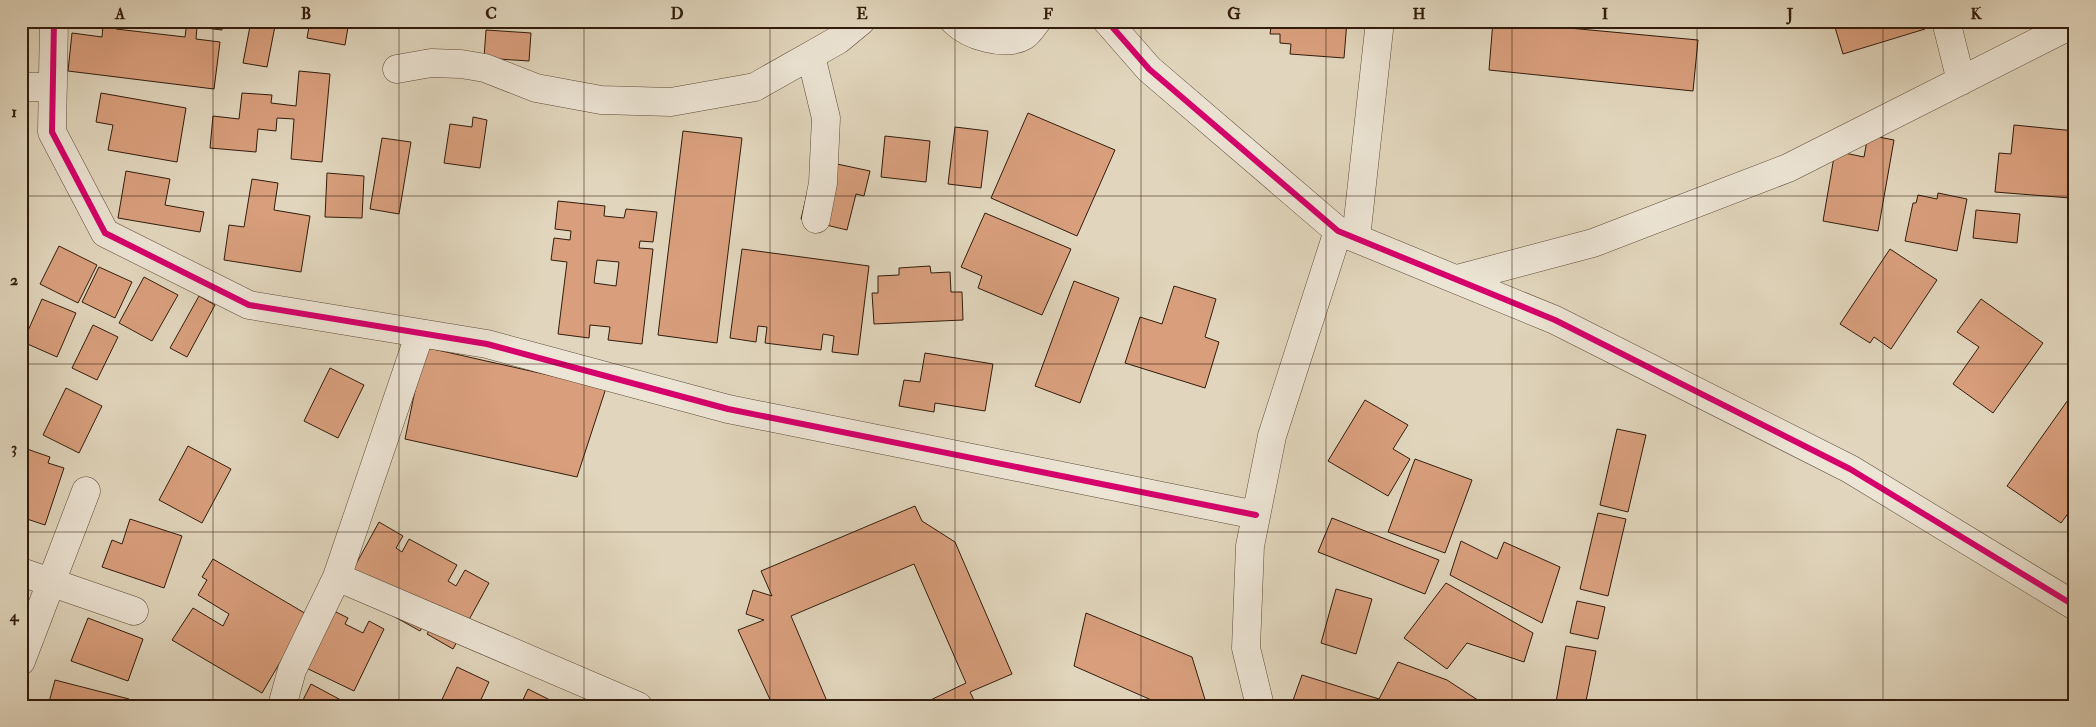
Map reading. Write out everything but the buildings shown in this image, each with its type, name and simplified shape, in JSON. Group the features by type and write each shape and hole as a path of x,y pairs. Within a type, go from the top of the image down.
{"street":[{"path":"54,21 52,132 105,233 249,305 487,344 728,409 1256,515"},
{"path":"396,69 431,63 461,64 485,68 536,88 601,100 671,102 755,87 838,40 861,21"},
{"path":"954,21 984,38 1006,41 1024,36 1037,21"},
{"path":"1107,21 1149,69 1347,235 1555,320 1850,469 2075,606"},
{"path":"1260,706 1246,648 1250,546 1272,436 1347,235 1380,21"},
{"path":"1946,21 1961,81"},
{"path":"1457,280 1593,243 1788,168 1961,81 2047,29 2075,23"},
{"path":"812,56 826,118 823,183 816,219"},
{"path":"21,87 52,88"},
{"path":"282,706 292,670 337,576 420,333"},
{"path":"21,661 86,491"},
{"path":"21,572 134,611"},
{"path":"337,576 638,706"}],"cycle path":[{"path":"54,21 52,132 105,233 249,305 487,344 728,409 1256,515"},
{"path":"1107,21 1149,69 1338,231 1555,320 1850,469 2075,606"}]}
